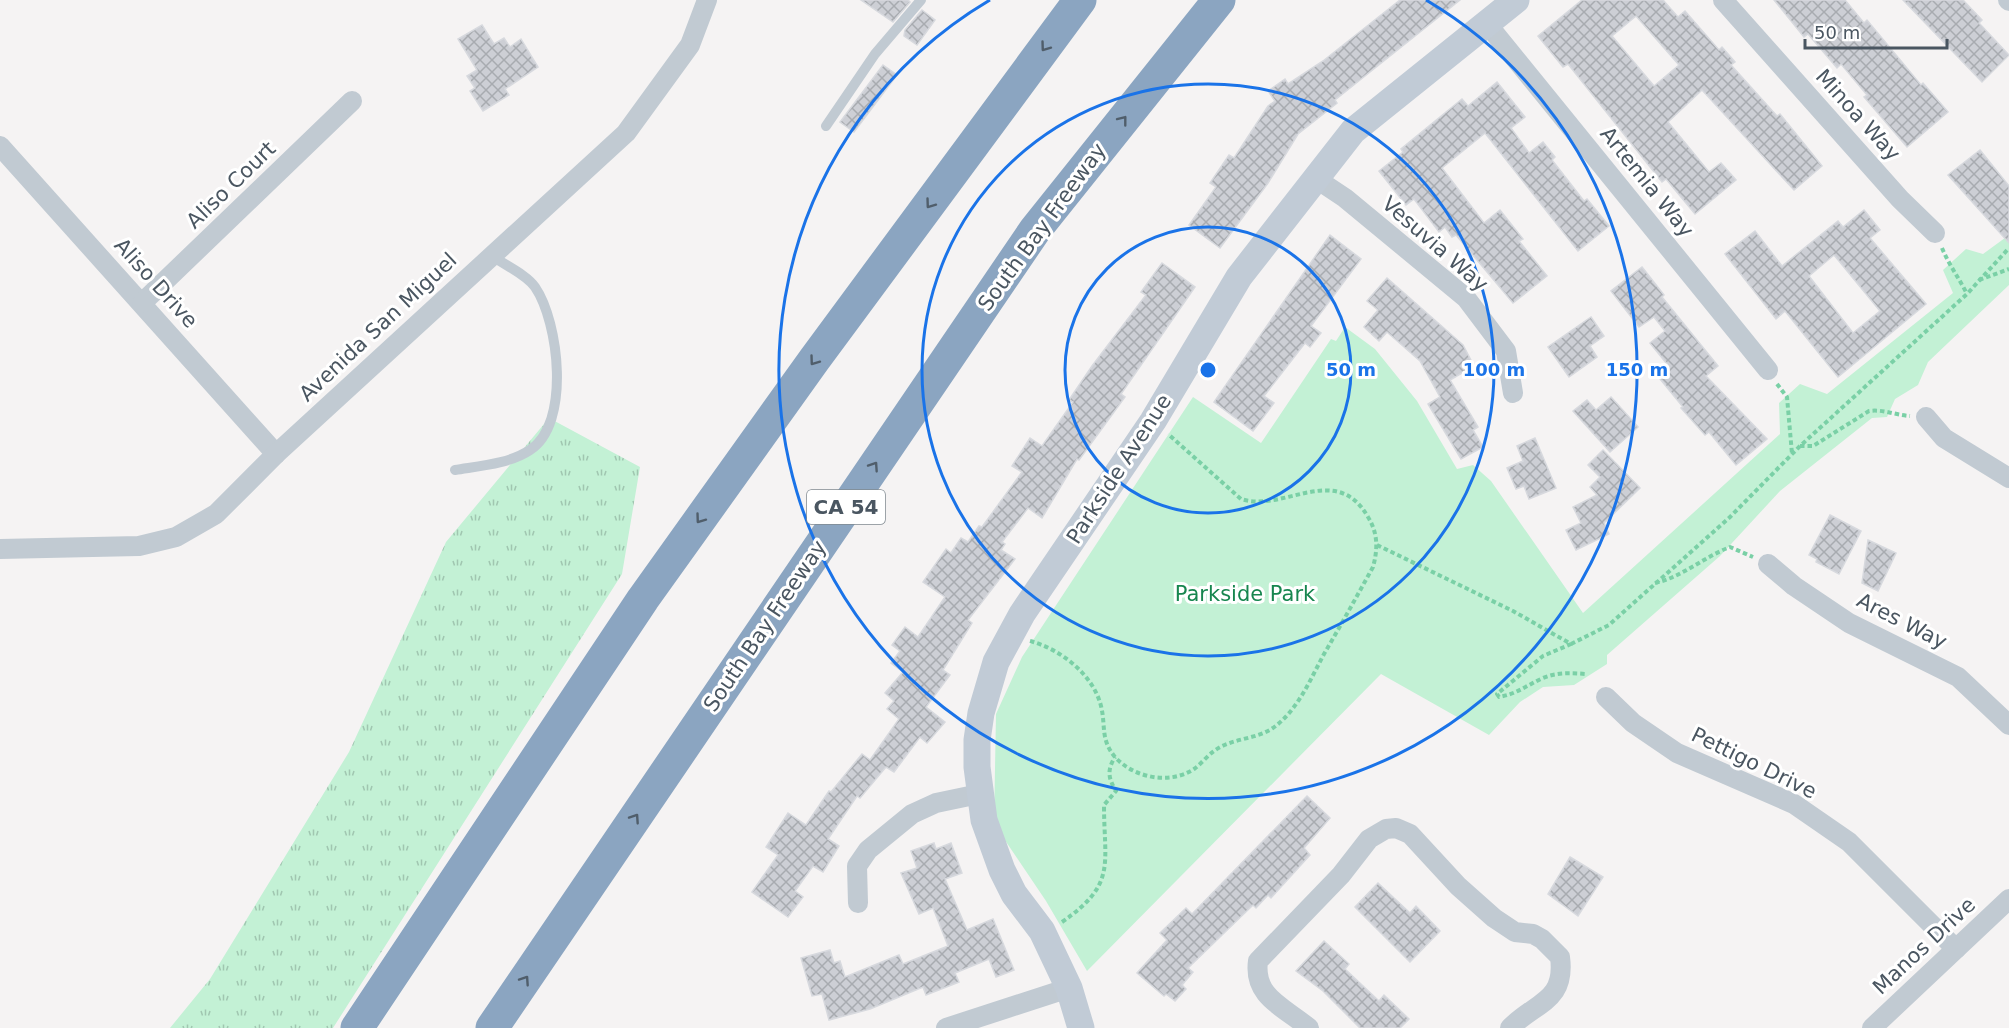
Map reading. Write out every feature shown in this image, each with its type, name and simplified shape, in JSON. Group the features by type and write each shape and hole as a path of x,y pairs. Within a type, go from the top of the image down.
{"highway":[{"path":"357,1028 643,599 814,360 1080,0"},
{"name":"South Bay Freeway","path":"492,1028 1035,230 1219,0"}],"main road":[{"name":"Parkside Avenue","path":"1081,1028 1069,988 1042,932 1014,894 986,828 979,794 977,758 981,713 996,662 1010,636 1153,421 1239,277 1318,180 1353,131 1488,25 1516,0"}],"street":[{"name":"Avenida San Miguel","path":"0,549 139,546 176,537 216,514 276,454 490,255 626,133 690,45 706,0"},
{"name":"Minoa Way","path":"1723,0 1900,199 1935,233"},
{"name":"Artemia Way","path":"1488,25 1768,370"},
{"name":"Aliso Court","path":"142,303 352,101"},
{"name":"Aliso Drive","path":"0,146 276,454"},
{"name":"Vesuvia Way","path":"1318,180 1345,198 1466,298 1506,351 1513,393"},
{"path":"1926,417 1944,438 2009,477"},
{"name":"Ares Way","path":"1768,564 1794,586 1849,623 1958,676 2009,725"},
{"name":"Pettigo Drive","path":"1606,697 1633,723 1677,753 1794,804 1849,842 1956,949"},
{"path":"858,903 857,867 868,850 912,814 936,803 979,794"},
{"path":"1309,1028 1262,991 1256,976 1258,961 1341,875 1369,839 1386,829 1396,828 1410,834 1458,886 1494,918 1515,932 1533,934 1542,939 1560,957 1559,981 1552,995 1510,1028"},
{"name":"Manos Drive","path":"1872,1028 2009,899"},
{"path":"946,1028 1069,988"}],"lane":[{"path":"826,126 874,54 921,0"},
{"path":"455,470 514,458 532,450 546,433 557,399 552,327 545,305 528,280 490,255"}],"path":[{"path":"1935,233 1951,272 1960,280 1967,294"},
{"path":"1586,674 1561,673 1543,678 1520,692 1499,697 1497,694 1543,656 1609,625 1730,517 1800,446 1967,294 2009,248"},
{"path":"1979,280 2009,269"},
{"path":"1768,370 1787,397 1792,455"},
{"path":"1800,446 1813,446 1869,411 1879,410 1895,416 1926,417"},
{"path":"1010,636 1046,646 1070,661 1094,688 1101,707 1103,733 1115,757 1136,772 1147,776 1171,777 1193,769 1225,744 1257,737 1279,723 1297,704 1373,567 1377,545 1372,523 1366,513 1350,498 1340,493 1317,490 1255,504 1241,499 1153,421"},
{"path":"1377,545 1513,611 1571,644"},
{"path":"1654,583 1670,580 1710,555 1730,547 1768,564"},
{"path":"1042,932 1062,921 1094,897 1105,876 1104,805 1116,792 1110,781 1108,768 1115,757"}],"green space":[{"name":"Parkside Park","path":"2009,235 2009,285 1928,362 1918,385 1895,399 1887,417 1872,418 1780,491 1720,556 1607,655 1607,664 1574,685 1543,687 1520,702 1489,735 1381,674 1087,971 1046,901 994,824 996,714 1022,657 1193,397 1261,443 1331,339 1336,341 1345,327 1375,349 1417,401 1457,469 1473,465 1491,481 1583,613 1780,434 1779,403 1800,384 1827,394 1953,293 1943,270 1966,249 1983,254"},
{"path":"549,418 640,467 622,574 333,1028 170,1028 210,979 349,752 446,542"}],"building":[{"path":"861,0 908,0 910,2 893,22"},
{"path":"1400,0 1460,0 1335,100 1337,103 1298,134 1268,183 1220,248 1189,225 1216,187 1210,183 1229,155 1234,158 1268,106 1275,101 1268,91 1285,79 1288,84 1323,61"},
{"path":"1582,0 1663,0 1678,17 1685,11 1719,50 1722,47 1735,62 1731,65 1777,116 1780,114 1822,166 1794,190 1702,90 1668,122 1709,172 1721,163 1736,180 1695,214 1666,179 1662,182 1568,64 1563,67 1538,36","holes":["1636,16 1679,65 1654,86 1612,36"]},
{"path":"1774,0 1845,0 1864,23 1867,20 1921,85 1923,83 1948,112 1907,147 1864,97 1867,95 1841,64 1837,68 1808,34 1804,37"},
{"path":"1903,0 1963,0 1982,20 1979,23 2009,55 1982,82"},
{"path":"922,10 935,20 917,45 904,36 905,30"},
{"path":"482,25 494,44 504,38 510,47 521,39 538,67 505,89 509,95 483,111 470,91 475,88 467,76 477,70 458,39"},
{"path":"883,65 897,75 854,132 840,122"},
{"path":"1497,82 1525,117 1511,128 1529,153 1543,142 1555,157 1552,160 1584,201 1587,199 1609,226 1578,251 1485,133 1442,168 1484,223 1500,210 1523,239 1519,241 1547,276 1513,303 1456,235 1452,237 1445,227 1439,232 1414,199 1406,205 1379,171 1403,152 1401,149 1462,99 1468,106"},
{"path":"1980,150 2009,186 2009,243 1948,175"},
{"path":"1864,210 1880,230 1870,238 1926,304 1838,377 1785,311 1776,319 1725,254 1755,231 1782,266 1838,221 1843,227","holes":["1834,255 1880,311 1853,333 1809,276"]},
{"path":"1330,235 1361,259 1311,326 1321,333 1310,347 1305,343 1264,396 1274,403 1253,431 1214,402"},
{"path":"1162,263 1195,287 1121,394 1125,397 1079,460 1077,459 1042,518 1028,508 1002,542 1005,544 1001,550 1015,559 968,620 972,623 943,670 950,675 926,707 945,722 927,743 920,737 894,772 886,767 860,798 857,796 828,839 839,846 823,872 813,866 795,891 803,897 788,917 752,892 778,855 766,847 788,813 806,825 829,791 831,792 862,754 870,760 899,719 887,709 894,701 885,693 903,672 891,663 900,651 892,645 905,627 918,637 945,597 923,582 946,549 951,553 961,538 968,542 979,526 982,527 1022,472 1012,466 1030,438 1042,446 1073,402 1069,400 1092,366 1146,295 1141,292"},
{"path":"1642,267 1664,295 1662,297 1718,366 1706,376 1767,439 1736,465 1709,432 1705,435 1681,408 1683,407 1656,374 1667,364 1650,343 1665,331 1654,317 1639,327 1611,291"},
{"path":"1387,278 1463,345 1474,366 1450,380 1478,427 1473,430 1483,447 1461,459 1428,404 1440,397 1420,361 1387,332 1379,341 1364,327 1378,310 1367,301"},
{"path":"1591,317 1604,336 1590,346 1597,357 1569,377 1548,347"},
{"path":"1611,397 1638,427 1610,452 1573,411 1587,400 1596,410"},
{"path":"1535,438 1556,488 1529,499 1524,486 1516,489 1507,468 1523,461 1517,446"},
{"path":"1603,450 1640,488 1604,523 1609,534 1576,550 1566,530 1581,523 1573,507 1597,495 1590,487 1600,477 1588,465"},
{"path":"1830,515 1861,531 1839,574 1816,562 1817,559 1809,555"},
{"path":"1868,540 1896,553 1878,591 1862,583"},
{"path":"1307,796 1330,818 1304,848 1310,855 1271,898 1268,895 1256,908 1253,905 1188,968 1193,972 1182,985 1186,989 1175,1001 1166,994 1164,996 1137,973 1167,940 1160,933 1186,908 1192,914"},
{"path":"934,843 936,849 951,843 962,873 945,879 967,930 993,919 1014,970 996,977 989,959 955,973 959,982 926,995 923,987 870,1009 829,1020 822,994 812,996 801,958 830,950 834,963 840,961 845,977 899,955 903,964 948,946 933,908 919,914 901,873 917,868 911,851"},
{"path":"1570,857 1603,877 1578,916 1548,894"},
{"path":"1378,883 1410,913 1416,906 1440,931 1410,962 1355,907"},
{"path":"1324,941 1349,964 1345,969 1379,1001 1384,995 1409,1019 1400,1028 1360,1028 1323,991 1296,971"}]}
